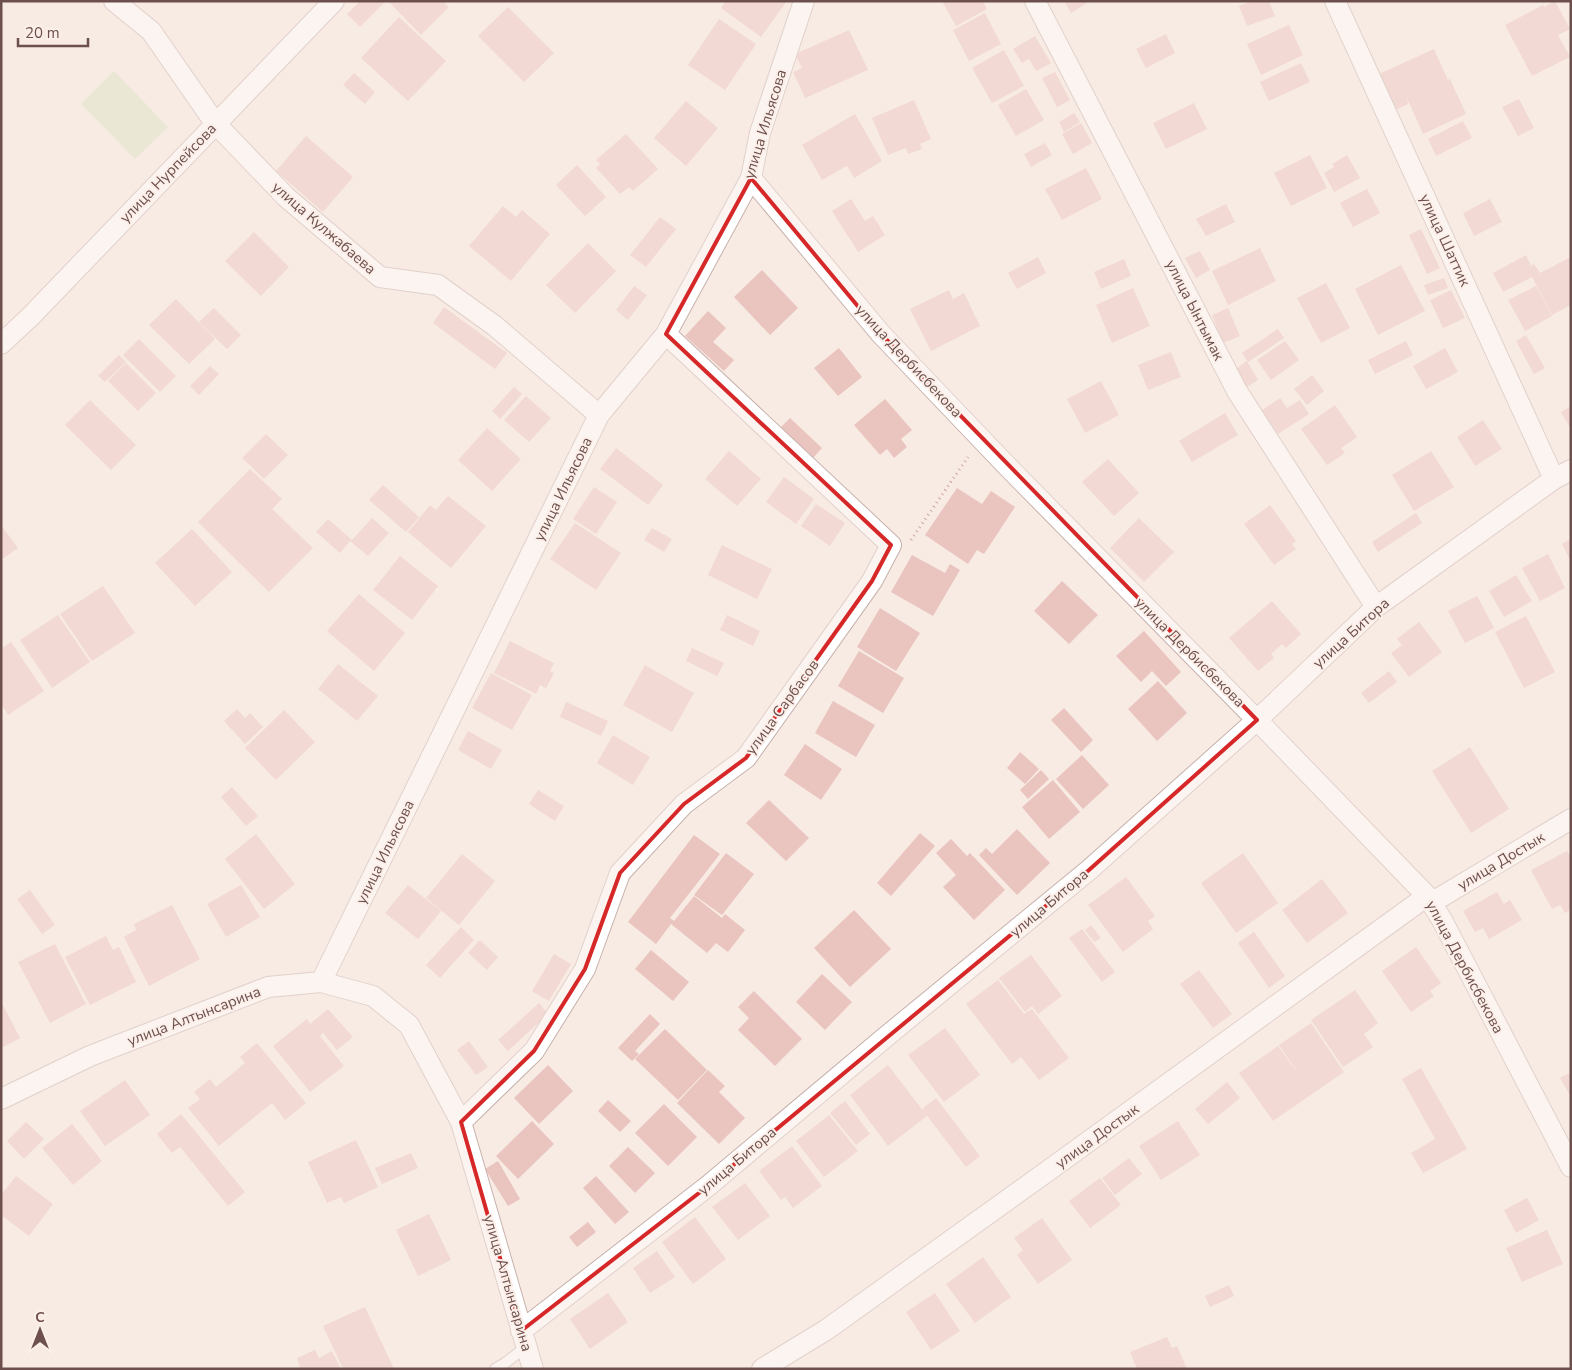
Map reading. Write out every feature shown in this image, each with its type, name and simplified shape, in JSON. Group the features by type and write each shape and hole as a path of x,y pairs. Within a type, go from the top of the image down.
{"street":[{"name":"улица Кулжабаева","path":"114,1 151,30 215,124 286,197 380,277 438,285 495,326 599,415"},
{"name":"улица Нурпейсова","path":"1,344 30,317 334,1"},
{"name":"улица Ильясова","path":"321,982 599,415 666,334 751,178 760,134 804,1"},
{"name":"улица Ынтымак","path":"1035,1 1237,391 1376,607"},
{"name":"улица Шаттик","path":"1335,1 1563,474"},
{"name":"улица Дербисбекова","path":"751,178 881,334 1429,899 1442,920 1571,1167"},
{"path":"666,334 891,545"},
{"name":"улица Битора","path":"524,1339 1089,870 1257,720 1376,607 1563,474"},
{"name":"улица Сарбасов","path":"461,1122 534,1051 585,969 620,873 684,804 746,758 872,581 891,545"},
{"name":"улица Достык","path":"762,1369 834,1324 1429,899 1571,819"},
{"name":"улица Алтынсарина","path":"1,1099 90,1056 268,987 321,982 373,996 409,1024 461,1122 533,1369"}],"lane":[{"path":"495,1369 505,1363 524,1339"}],"path":[{"path":"891,545 906,547 980,438"}],"highlighted area":[{"path":"751,178 881,334 1257,720 1089,870 708,1186 521,1331 461,1122 534,1051 585,969 620,873 684,804 746,758 872,581 891,545 666,334"}],"green space":[{"path":"114,71 168,127 135,159 81,104"}],"building":[{"path":"360,1 386,1 360,27 347,14"},
{"path":"388,1 443,1 449,7 421,35"},
{"path":"726,1 787,1 761,37 721,8"},
{"path":"942,1 983,1 987,9 956,26"},
{"path":"1064,1 1090,1 1071,13"},
{"path":"1252,1 1269,1 1275,16 1247,26 1239,6"},
{"path":"1555,1 1570,29 1558,35 1570,57 1532,76 1505,25 1543,5 1544,7"},
{"path":"508,7 554,53 524,82 478,36"},
{"path":"985,13 1001,44 969,61 953,30"},
{"path":"399,17 446,61 408,101 361,58"},
{"path":"719,19 756,44 725,90 688,65"},
{"path":"1289,25 1303,55 1261,75 1247,44"},
{"path":"849,30 868,70 805,98 793,72 802,68 795,54"},
{"path":"1166,34 1175,53 1146,68 1136,49"},
{"path":"1035,36 1051,63 1036,71 1029,59 1022,63 1013,49"},
{"path":"1434,49 1466,114 1423,134 1407,98 1408,104 1396,110 1379,74"},
{"path":"1004,50 1024,86 992,103 972,68"},
{"path":"1301,63 1310,82 1269,101 1260,82"},
{"path":"1055,72 1070,100 1057,107 1042,78"},
{"path":"354,73 375,92 365,104 343,85"},
{"path":"1026,89 1044,120 1016,136 998,105"},
{"path":"1519,99 1534,128 1518,136 1502,107"},
{"path":"914,100 931,139 920,144 922,149 908,154 906,148 888,155 872,118"},
{"path":"686,101 718,128 686,166 654,138"},
{"path":"1194,103 1207,129 1166,149 1153,123"},
{"path":"1074,113 1080,122 1064,132 1059,122"},
{"path":"855,114 882,161 854,178 847,166 822,180 802,145"},
{"path":"1463,121 1472,138 1436,156 1428,139"},
{"path":"1081,123 1092,143 1073,154 1062,134"},
{"path":"626,134 658,169 633,191 629,187 620,194 596,168 600,164 596,160"},
{"path":"306,136 353,177 323,212 276,171"},
{"path":"1045,143 1052,155 1031,167 1024,154"},
{"path":"1310,155 1327,188 1291,206 1274,173"},
{"path":"1347,155 1360,178 1334,192 1324,173 1334,167 1332,164"},
{"path":"577,165 606,197 585,216 556,185"},
{"path":"1086,168 1102,199 1062,220 1045,189"},
{"path":"1367,189 1380,213 1353,227 1340,203"},
{"path":"851,199 865,221 873,216 885,235 858,252 832,211"},
{"path":"1490,199 1502,222 1474,236 1463,213"},
{"path":"1226,204 1235,222 1206,236 1196,219"},
{"path":"503,206 516,217 522,210 550,234 511,281 469,246"},
{"path":"660,217 676,229 646,267 630,255"},
{"path":"1421,229 1440,268 1427,274 1409,235"},
{"path":"254,232 289,267 261,296 225,261"},
{"path":"588,243 616,271 575,313 546,285"},
{"path":"1260,248 1276,281 1228,305 1212,271"},
{"path":"1200,251 1210,270 1196,278 1185,258"},
{"path":"1526,255 1531,266 1534,264 1540,273 1571,257 1571,305 1552,315 1532,277 1503,292 1493,273"},
{"path":"1038,257 1046,273 1017,289 1008,273"},
{"path":"1124,259 1131,276 1101,289 1094,272"},
{"path":"1401,265 1425,311 1378,335 1355,289"},
{"path":"762,270 798,308 770,335 734,297"},
{"path":"1444,278 1448,288 1428,295 1424,285"},
{"path":"1326,283 1350,328 1321,343 1297,298"},
{"path":"634,286 647,295 628,320 616,310"},
{"path":"1536,286 1552,316 1525,331 1508,300"},
{"path":"1133,288 1150,326 1112,343 1096,305"},
{"path":"949,290 953,299 964,293 980,326 931,351 910,309"},
{"path":"1451,290 1465,318 1443,328 1430,300"},
{"path":"176,299 215,339 189,364 149,325"},
{"path":"444,307 507,353 495,369 433,323"},
{"path":"214,308 241,335 227,349 199,322"},
{"path":"1228,308 1240,336 1223,343 1212,315"},
{"path":"708,311 726,328 713,342 734,360 724,371 685,336"},
{"path":"1278,329 1284,338 1248,362 1242,353"},
{"path":"1526,335 1545,368 1534,374 1516,341"},
{"path":"139,339 176,376 160,392 123,355"},
{"path":"1285,341 1299,360 1271,380 1257,360"},
{"path":"1406,341 1413,355 1375,374 1368,360"},
{"path":"839,348 862,377 838,396 814,368"},
{"path":"1445,348 1458,372 1426,389 1413,366"},
{"path":"1171,352 1181,377 1148,390 1138,365"},
{"path":"119,355 126,362 105,382 98,376"},
{"path":"1247,361 1258,380 1247,387 1236,369"},
{"path":"126,363 156,393 138,411 108,381"},
{"path":"210,366 219,374 199,395 190,386"},
{"path":"1312,375 1324,391 1307,405 1294,389"},
{"path":"1101,381 1119,415 1085,433 1067,399"},
{"path":"514,387 522,394 500,419 492,411"},
{"path":"526,396 551,418 529,442 504,420"},
{"path":"1280,398 1287,408 1300,400 1309,414 1278,434 1262,410"},
{"path":"885,399 912,430 901,439 907,447 894,458 887,449 880,455 854,425"},
{"path":"90,400 136,445 111,470 65,425"},
{"path":"1335,405 1357,437 1341,448 1345,453 1327,465 1301,429"},
{"path":"1571,406 1571,429 1561,412"},
{"path":"1225,413 1238,435 1192,462 1179,441"},
{"path":"790,418 822,448 813,458 781,427"},
{"path":"1483,420 1502,449 1475,466 1457,437"},
{"path":"487,428 521,459 492,491 458,460"},
{"path":"266,434 288,455 264,479 242,458"},
{"path":"616,448 663,485 648,505 600,469"},
{"path":"729,451 761,479 737,506 705,479"},
{"path":"1431,451 1454,487 1414,511 1392,475"},
{"path":"1108,459 1139,493 1114,516 1082,482"},
{"path":"250,469 282,499 272,509 313,548 269,592 198,522"},
{"path":"784,477 814,499 796,524 766,502"},
{"path":"383,485 419,517 406,532 369,500"},
{"path":"594,487 617,502 596,534 573,519"},
{"path":"957,488 982,504 991,491 1015,507 984,554 977,550 968,564 925,535"},
{"path":"448,496 486,526 451,568 408,532 430,505 436,510"},
{"path":"816,504 845,523 830,546 801,526"},
{"path":"1270,505 1296,541 1292,544 1296,549 1274,565 1244,524"},
{"path":"1416,513 1422,523 1378,552 1372,542"},
{"path":"372,518 389,533 368,556 350,541 340,553 316,532 328,519 352,540"},
{"path":"1139,518 1174,552 1144,582 1110,548"},
{"path":"575,523 621,553 596,590 550,559"},
{"path":"1,525 18,548 1,560"},
{"path":"652,528 672,539 664,552 644,540"},
{"path":"192,529 232,572 195,606 155,563"},
{"path":"1571,539 1571,562 1562,544"},
{"path":"722,545 772,569 757,599 708,575"},
{"path":"1548,554 1565,588 1540,601 1522,568"},
{"path":"912,555 945,573 950,564 960,570 933,616 891,592"},
{"path":"400,556 438,586 412,620 373,590"},
{"path":"1516,575 1532,601 1504,617 1489,591"},
{"path":"1062,581 1098,615 1069,644 1034,611"},
{"path":"103,586 135,633 92,661 60,614"},
{"path":"359,594 405,633 374,671 327,631"},
{"path":"1477,596 1494,628 1465,643 1448,611"},
{"path":"1272,601 1301,634 1286,648 1282,644 1271,654 1274,658 1258,671 1229,638"},
{"path":"880,608 920,633 896,671 857,647"},
{"path":"58,615 90,662 52,688 20,640"},
{"path":"727,615 760,631 753,646 720,630"},
{"path":"1526,616 1555,672 1524,688 1495,632"},
{"path":"1419,622 1442,652 1409,677 1391,653 1402,645 1397,639"},
{"path":"1144,631 1181,672 1166,686 1152,671 1141,682 1116,656"},
{"path":"510,641 554,663 550,671 554,673 546,688 540,685 536,694 494,673"},
{"path":"11,642 44,691 8,715 1,704 1,649"},
{"path":"692,648 724,663 717,676 686,661"},
{"path":"859,651 904,678 883,713 838,686"},
{"path":"338,664 378,696 357,721 318,689"},
{"path":"645,665 694,693 672,732 623,705"},
{"path":"1389,671 1397,682 1369,703 1361,693"},
{"path":"491,673 532,695 512,730 472,708"},
{"path":"1158,681 1187,713 1157,741 1128,709"},
{"path":"833,701 875,725 856,757 815,733"},
{"path":"566,702 608,721 601,736 560,717"},
{"path":"1064,708 1093,740 1081,752 1051,720"},
{"path":"237,709 245,718 250,713 263,727 245,744 224,721"},
{"path":"284,710 315,742 276,780 245,748"},
{"path":"468,731 502,750 491,769 458,750"},
{"path":"613,735 650,757 633,785 597,763"},
{"path":"805,744 842,769 821,800 784,775"},
{"path":"1470,747 1509,809 1471,833 1432,771"},
{"path":"1020,752 1039,769 1025,784 1007,768"},
{"path":"1082,755 1109,785 1083,809 1056,779"},
{"path":"1041,770 1049,779 1028,799 1020,790"},
{"path":"1053,780 1080,812 1049,839 1022,807"},
{"path":"232,787 258,816 246,826 221,797"},
{"path":"538,790 564,806 555,821 529,804"},
{"path":"769,800 809,838 786,861 746,823"},
{"path":"1017,829 1050,863 1017,895 979,855 986,848 992,854"},
{"path":"920,833 935,846 891,896 877,883"},
{"path":"256,834 295,884 264,909 225,859"},
{"path":"694,835 720,854 670,918 674,921 694,896 722,918 725,914 745,930 728,952 716,943 707,953 671,924 656,944 628,922"},
{"path":"951,839 967,856 970,853 1005,890 974,920 943,887 956,875 936,853"},
{"path":"1567,851 1571,857 1571,910 1565,913 1560,905 1552,909 1531,870"},
{"path":"726,853 754,874 722,915 694,895"},
{"path":"1243,853 1278,903 1236,933 1201,883"},
{"path":"462,854 495,881 459,925 426,898"},
{"path":"1126,877 1155,916 1148,921 1153,929 1123,952 1088,905"},
{"path":"1322,879 1348,913 1307,943 1282,910"},
{"path":"241,885 260,917 226,937 207,904"},
{"path":"408,885 441,911 418,939 385,913"},
{"path":"30,890 55,925 42,934 17,899"},
{"path":"1497,892 1504,904 1510,900 1522,920 1489,939 1483,928 1475,932 1463,911"},
{"path":"172,905 200,959 149,986 124,937 136,930 134,924"},
{"path":"854,910 891,949 850,987 814,948"},
{"path":"1091,925 1101,938 1094,942 1085,930"},
{"path":"461,927 474,940 440,978 426,965"},
{"path":"1082,929 1115,972 1102,982 1069,938"},
{"path":"1254,932 1285,976 1269,988 1238,943"},
{"path":"106,936 113,950 119,947 136,982 90,1005 65,957"},
{"path":"480,940 498,957 487,970 468,953"},
{"path":"55,944 86,1004 50,1023 18,962"},
{"path":"1416,947 1441,983 1430,991 1434,996 1411,1012 1382,971"},
{"path":"651,950 689,982 673,1001 635,969"},
{"path":"554,954 571,964 549,1001 532,991"},
{"path":"1031,955 1062,996 1038,1014 1032,1006 1025,1012 999,978"},
{"path":"1199,970 1232,1014 1213,1028 1180,984"},
{"path":"822,974 852,1002 825,1030 796,1002"},
{"path":"998,980 1024,1014 1032,1009 1069,1058 1039,1080 1021,1057 1012,1064 966,1004"},
{"path":"1355,990 1378,1023 1364,1034 1373,1047 1343,1067 1311,1020"},
{"path":"754,991 802,1039 775,1066 738,1030 749,1018 738,1007"},
{"path":"1,1001 20,1038 1,1048"},
{"path":"539,1003 548,1014 508,1051 498,1040"},
{"path":"328,1009 353,1037 337,1050 323,1033 320,1036 344,1066 310,1092 273,1046 307,1019 310,1024"},
{"path":"650,1014 660,1024 635,1051 639,1054 632,1061 618,1048"},
{"path":"1311,1023 1344,1072 1273,1121 1239,1073 1278,1046 1302,1079 1279,1045"},
{"path":"945,1028 980,1075 944,1102 908,1055"},
{"path":"665,1029 707,1070 678,1100 635,1059"},
{"path":"469,1041 488,1067 476,1075 457,1050"},
{"path":"257,1043 306,1103 285,1120 272,1103 219,1146 188,1108 200,1099 194,1092 210,1079 216,1087 245,1063 240,1057"},
{"path":"548,1065 573,1091 539,1124 514,1098"},
{"path":"888,1065 927,1116 888,1146 850,1095"},
{"path":"1421,1068 1467,1149 1423,1173 1411,1153 1435,1139 1402,1079"},
{"path":"708,1070 725,1086 719,1092 745,1118 719,1144 677,1103"},
{"path":"1571,1072 1571,1097 1560,1078"},
{"path":"125,1080 150,1115 105,1146 80,1111"},
{"path":"1227,1082 1240,1098 1208,1124 1195,1109"},
{"path":"936,1098 980,1156 966,1167 922,1109"},
{"path":"608,1100 631,1121 620,1132 598,1111"},
{"path":"845,1101 870,1134 856,1145 830,1113"},
{"path":"664,1104 697,1137 668,1166 635,1133"},
{"path":"181,1114 245,1192 228,1206 180,1147 172,1153 157,1134"},
{"path":"829,1115 858,1151 824,1177 796,1141"},
{"path":"532,1121 554,1144 518,1179 496,1156"},
{"path":"1178,1121 1200,1155 1161,1180 1139,1146"},
{"path":"26,1122 44,1139 24,1159 7,1141"},
{"path":"72,1124 102,1161 73,1185 42,1148"},
{"path":"356,1140 378,1187 344,1203 341,1197 327,1203 308,1162"},
{"path":"792,1146 822,1186 793,1208 785,1197 781,1200 759,1171"},
{"path":"628,1147 655,1173 635,1193 609,1166"},
{"path":"411,1153 418,1168 382,1184 375,1168"},
{"path":"1129,1158 1142,1174 1115,1195 1102,1178"},
{"path":"498,1161 520,1199 508,1206 485,1169"},
{"path":"16,1176 53,1204 29,1236 1,1215 1,1195"},
{"path":"596,1176 629,1212 615,1224 583,1188"},
{"path":"1100,1178 1121,1205 1090,1228 1069,1201"},
{"path":"745,1183 770,1216 738,1240 712,1207"},
{"path":"1527,1198 1539,1220 1516,1233 1504,1210"},
{"path":"429,1214 451,1260 418,1276 396,1230"},
{"path":"695,1217 726,1259 693,1284 662,1242"},
{"path":"1042,1218 1072,1260 1038,1284 1017,1255 1023,1250 1014,1238"},
{"path":"588,1222 596,1232 577,1247 569,1237"},
{"path":"1547,1230 1563,1264 1522,1282 1506,1248"},
{"path":"657,1251 675,1277 650,1293 633,1268"},
{"path":"983,1257 1011,1297 975,1323 946,1284"},
{"path":"1229,1285 1234,1296 1210,1307 1205,1296"},
{"path":"608,1293 628,1322 590,1349 570,1319"},
{"path":"935,1293 960,1331 931,1350 906,1312"},
{"path":"365,1307 394,1369 343,1369 323,1326"},
{"path":"1167,1337 1172,1348 1177,1346 1187,1369 1137,1369 1130,1352"},
{"path":"315,1350 319,1358 332,1351 341,1369 296,1369 300,1367 297,1358"}]}
